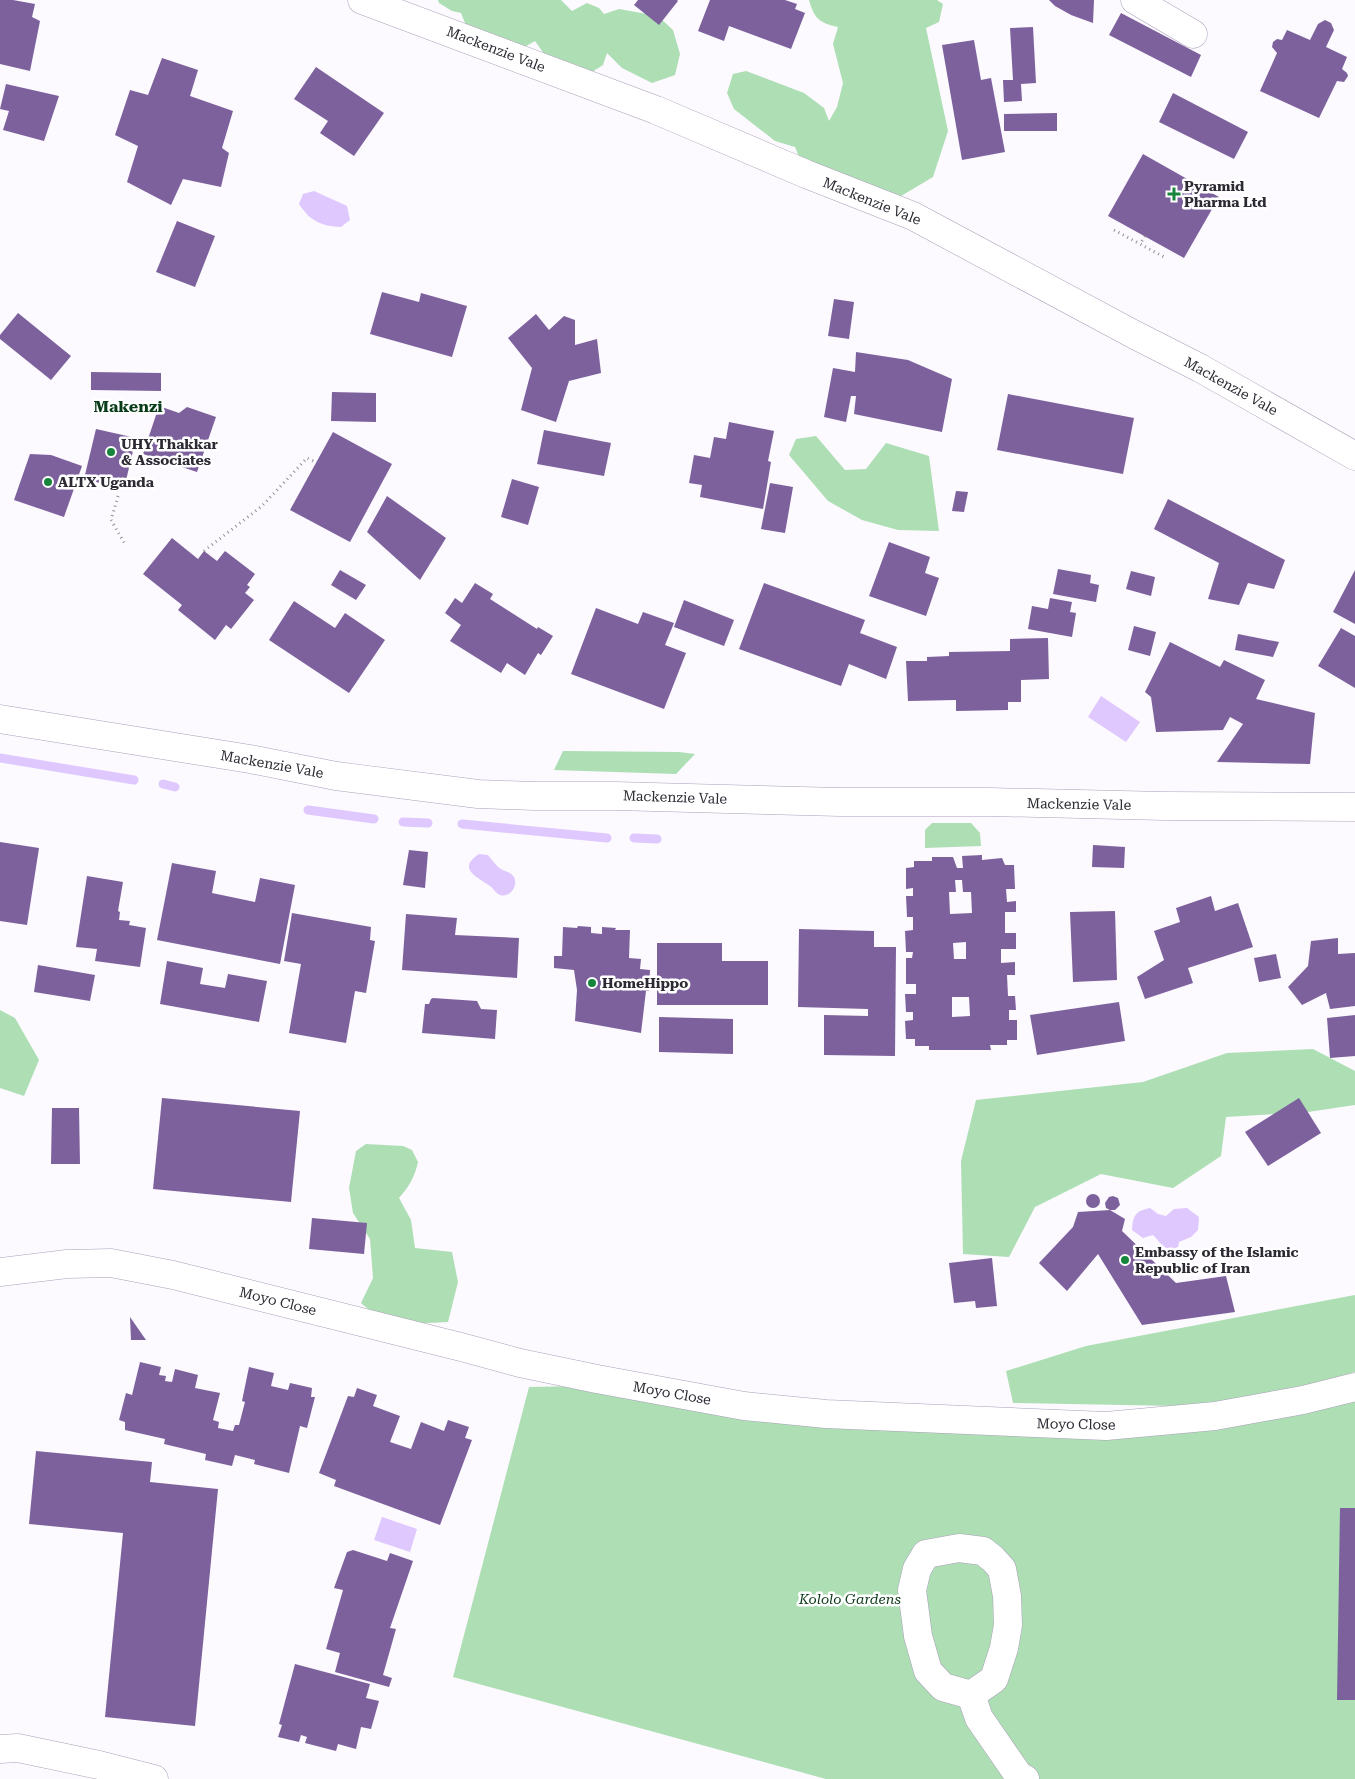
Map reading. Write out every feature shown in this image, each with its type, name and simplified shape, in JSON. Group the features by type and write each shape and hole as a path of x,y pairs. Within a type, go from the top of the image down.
{"street":[{"name":"Mackenzie Vale","path":"362,0 656,110 806,174 913,216 1200,368 1355,456"},
{"path":"1135,0 1193,34"},
{"name":"Mackenzie Vale","path":"0,719 250,759 336,776 478,794 840,802 1355,807"},
{"name":"Moyo Close","path":"0,1272 67,1264 111,1263 183,1277 520,1363 744,1406 826,1414 1106,1426 1215,1416 1303,1400 1355,1387"},
{"path":"959,1548 983,1551 1002,1569 1007,1596 1008,1625 1004,1648 994,1679 971,1695 943,1687 928,1671 918,1636 912,1590 917,1569 926,1554 959,1548"},
{"path":"971,1695 979,1718 1019,1776 1025,1779"},
{"path":"0,1749 18,1748 99,1764 154,1779"}],"path":[{"path":"1114,230 1164,257"},
{"path":"1140,244 1145,236"},
{"path":"204,551 262,506 307,458 316,462"},
{"path":"118,496 110,520 126,546"}],"green space":[{"path":"438,0 561,0 572,11 587,3 599,8 604,14 619,9 658,16 673,30 680,54 675,75 652,83 622,68 607,53 603,65 581,79 559,75 535,41 512,54 469,33 461,13 452,11 439,3"},
{"path":"809,0 937,0 943,4 939,22 926,28 948,131 933,177 901,196 838,194 810,184 795,147 775,141 734,109 727,93 733,74 746,71 804,93 824,108 829,121 837,107 843,83 833,44 838,27 826,24 818,19"},
{"path":"816,436 845,470 866,469 886,443 929,456 939,531 898,530 862,520 828,501 789,455 796,439"},
{"path":"563,751 679,752 695,754 676,774 554,770"},
{"path":"932,823 971,823 980,833 981,846 925,848 925,830"},
{"path":"0,1010 15,1018 39,1060 24,1096 0,1088"},
{"path":"1313,1049 1355,1071 1355,1105 1308,1112 1226,1117 1221,1156 1173,1188 1101,1174 1035,1207 1009,1257 963,1254 961,1161 976,1100 1143,1082 1227,1053"},
{"path":"366,1144 403,1146 412,1150 418,1162 411,1181 399,1198 411,1220 415,1248 452,1252 458,1282 448,1322 387,1325 361,1303 373,1278 370,1239 353,1213 349,1188 356,1151"},
{"path":"1355,1295 1355,1372 1232,1407 1013,1403 1006,1371 1086,1346"},
{"name":"Kololo Gardens","path":"581,1386 688,1410 1056,1430 1355,1395 1355,1779 826,1779 453,1677 529,1387"}],"shaded area":[{"path":"314,191 347,206 350,220 341,227 322,224 307,215 299,204 303,194"},
{"path":"1101,696 1140,722 1126,742 1088,717"},
{"path":"479,854 488,855 499,868 513,875 515,885 509,894 498,894 471,872 469,864"},
{"path":"1150,1208 1158,1214 1166,1216 1174,1209 1187,1208 1199,1217 1198,1230 1191,1237 1179,1242 1178,1247 1173,1248 1166,1248 1153,1235 1143,1238 1132,1230 1133,1221 1138,1213"},
{"path":"382,1517 417,1529 410,1552 374,1540"}],"building":[{"path":"0,0 35,4 32,17 40,21 30,71 0,64"},
{"path":"638,0 678,1 659,25 634,5"},
{"path":"710,0 785,0 797,4 795,9 805,13 791,49 729,26 724,41 698,31"},
{"path":"1049,0 1094,0 1093,23 1071,15 1055,6"},
{"path":"1121,13 1201,55 1191,77 1109,35"},
{"path":"1325,20 1331,23 1334,30 1326,47 1347,57 1342,69 1348,76 1344,82 1337,81 1319,118 1260,91 1277,53 1272,47 1273,42 1277,39 1282,40 1287,30 1310,40 1318,24"},
{"path":"1033,27 1036,83 1021,84 1022,101 1004,102 1003,80 1013,80 1010,28"},
{"path":"974,40 981,80 991,78 1005,152 962,160 942,45"},
{"path":"162,58 198,70 190,96 233,111 222,148 229,153 221,187 183,179 171,205 127,182 138,146 115,135 130,90 148,95"},
{"path":"316,67 384,113 354,156 320,133 328,121 294,99"},
{"path":"6,84 59,96 44,141 3,130 9,111 0,109"},
{"path":"1173,93 1248,132 1234,159 1159,122"},
{"path":"1057,113 1057,131 1004,131 1004,114"},
{"path":"1143,154 1219,197 1184,258 1108,216"},
{"path":"177,221 215,236 195,287 156,272"},
{"path":"382,292 419,302 421,293 467,306 452,357 370,334"},
{"path":"834,299 854,302 849,339 828,336"},
{"path":"18,313 71,356 51,380 0,339 0,335"},
{"path":"536,314 549,330 564,316 575,320 575,345 597,339 601,373 569,381 556,422 521,410 532,368 508,338"},
{"path":"856,352 908,360 952,379 942,432 854,414 856,396 851,396 846,422 824,417 833,368 855,372"},
{"path":"91,372 161,373 161,391 91,390"},
{"path":"332,392 376,393 376,422 331,421"},
{"path":"1008,394 1134,418 1123,474 997,450"},
{"path":"159,406 179,413 187,407 216,417 197,472 143,454"},
{"path":"729,422 774,431 768,461 771,462 763,509 700,497 702,485 689,483 694,455 710,458 714,437 726,439"},
{"path":"96,429 136,438 124,489 84,479"},
{"path":"544,430 611,443 604,476 537,464"},
{"path":"333,432 392,464 350,542 290,510"},
{"path":"30,454 51,455 82,466 64,517 14,500"},
{"path":"512,479 539,487 528,525 501,517"},
{"path":"770,483 793,487 785,533 761,529"},
{"path":"956,491 968,492 964,512 952,511"},
{"path":"387,496 446,538 420,580 367,532"},
{"path":"1168,499 1285,560 1274,589 1248,583 1239,605 1208,599 1219,563 1154,529"},
{"path":"172,538 198,559 204,551 217,561 225,551 255,574 247,585 250,587 245,593 254,600 231,629 226,625 215,640 178,610 182,605 143,574"},
{"path":"889,542 930,557 925,573 939,578 926,616 869,596"},
{"path":"1058,569 1091,575 1090,583 1099,585 1096,602 1053,594"},
{"path":"340,570 366,585 356,600 331,585"},
{"path":"1355,570 1355,624 1333,612"},
{"path":"1131,571 1155,577 1151,596 1126,589"},
{"path":"475,583 493,594 490,599 537,629 538,627 553,636 541,655 538,653 525,675 507,663 501,673 450,641 461,625 445,613 455,598 462,603"},
{"path":"764,583 865,620 860,633 897,647 886,679 849,664 841,686 739,649"},
{"path":"1050,598 1072,602 1070,612 1076,613 1072,637 1028,629 1032,606 1048,609"},
{"path":"684,600 734,620 724,646 674,627"},
{"path":"294,601 335,628 345,613 385,640 349,693 269,640"},
{"path":"596,608 638,624 643,612 674,623 665,645 686,653 664,709 571,674"},
{"path":"1134,626 1156,632 1150,656 1128,650"},
{"path":"1341,628 1355,636 1355,688 1318,666"},
{"path":"1238,634 1279,642 1273,657 1235,650"},
{"path":"1048,638 1049,679 1021,680 1021,702 1008,702 1008,710 956,711 956,700 908,701 906,661 927,661 927,657 949,656 949,652 1010,651 1010,639"},
{"path":"1170,642 1220,667 1224,660 1265,680 1256,699 1315,713 1310,764 1217,762 1243,724 1230,717 1223,730 1156,732 1151,697 1145,692"},
{"path":"0,842 39,848 27,925 0,921"},
{"path":"1093,845 1125,847 1124,868 1092,867"},
{"path":"409,850 428,852 425,888 403,885"},
{"path":"982,855 982,860 1002,858 1005,865 1014,865 1015,889 1006,889 1007,902 1016,901 1016,912 1005,912 1005,933 1016,933 1016,949 1001,949 1001,963 1015,962 1015,975 1007,975 1008,996 1015,996 1016,1010 1009,1010 1009,1020 1017,1020 1017,1040 1007,1040 1007,1045 990,1045 991,1050 929,1050 929,1046 915,1046 915,1039 906,1039 905,1021 913,1020 913,1012 906,1012 905,994 916,994 916,984 906,984 906,958 912,958 913,952 906,952 905,931 913,930 913,917 907,917 906,896 913,896 913,888 906,889 906,868 914,867 914,861 932,861 932,857 953,857 957,868 963,868 962,856","holes":["955,880 962,880 963,892 971,892 972,913 950,914 949,892 956,892","966,942 966,959 954,959 953,943","952,997 969,997 970,1016 952,1017"]},
{"path":"172,863 216,871 212,893 255,902 260,878 295,885 280,964 157,940"},
{"path":"87,876 123,882 118,911 120,912 119,920 130,921 129,925 146,928 140,967 95,961 97,949 76,947"},
{"path":"1211,896 1215,911 1238,903 1253,947 1188,968 1193,983 1145,999 1137,977 1164,960 1154,931 1180,922 1176,908"},
{"path":"1115,911 1117,980 1073,982 1070,912"},
{"path":"292,913 371,927 370,940 375,941 366,993 355,991 346,1043 289,1033 301,964 284,961"},
{"path":"406,914 457,918 455,935 519,938 517,978 402,970"},
{"path":"578,926 591,927 591,933 602,934 602,927 616,928 615,930 630,930 629,958 641,959 640,969 650,970 649,991 646,991 641,1033 575,1021 577,990 574,970 554,968 554,956 562,956 563,927 577,928"},
{"path":"799,929 874,931 874,947 896,947 895,1056 824,1055 824,1015 868,1016 868,1009 798,1007"},
{"path":"1338,938 1338,954 1355,953 1355,1006 1330,1009 1326,993 1302,1005 1288,987 1308,966 1311,941"},
{"path":"657,943 722,943 722,961 768,961 768,1005 657,1005"},
{"path":"1276,954 1281,978 1259,982 1254,958"},
{"path":"167,961 203,968 200,984 225,988 228,974 267,981 259,1022 160,1004"},
{"path":"38,965 95,975 90,1001 34,992"},
{"path":"433,998 477,1001 481,1009 497,1010 495,1039 422,1033 425,1004 429,1004"},
{"path":"1119,1002 1125,1041 1037,1055 1030,1015"},
{"path":"1355,1015 1355,1056 1330,1058 1327,1018"},
{"path":"659,1017 733,1019 733,1054 659,1052"},
{"path":"162,1098 300,1111 291,1202 153,1189"},
{"path":"1299,1098 1321,1133 1268,1166 1245,1132"},
{"path":"52,1108 79,1108 80,1164 51,1164"},
{"path":"1093,1194 1098,1196 1100,1201 1098,1206 1093,1208 1088,1206 1086,1201 1088,1196"},
{"path":"1109,1197 1118,1198 1120,1205 1115,1210 1106,1208 1105,1203"},
{"path":"1110,1210 1125,1219 1122,1231 1176,1283 1226,1276 1235,1312 1142,1325 1098,1254 1067,1291 1039,1263 1073,1227 1078,1212"},
{"path":"312,1218 367,1223 364,1254 309,1249"},
{"path":"992,1258 997,1306 976,1308 975,1301 954,1303 949,1263"},
{"path":"130,1317 146,1340 131,1340"},
{"path":"140,1362 161,1367 159,1375 166,1376 165,1381 172,1382 175,1369 198,1375 195,1388 220,1393 213,1420 219,1422 218,1428 233,1431 235,1425 239,1425 245,1402 242,1401 249,1367 274,1373 271,1386 288,1390 290,1383 312,1388 311,1397 315,1397 307,1428 300,1426 289,1473 254,1464 255,1460 235,1455 232,1466 205,1460 206,1454 164,1444 165,1439 125,1430 125,1422 119,1420 126,1393 132,1395"},
{"path":"357,1388 377,1395 373,1406 400,1416 390,1442 411,1449 421,1422 444,1431 448,1420 469,1427 465,1438 472,1440 440,1525 334,1486 336,1480 319,1473 348,1396 354,1397"},
{"path":"36,1451 152,1462 150,1482 218,1489 195,1726 105,1717 123,1533 29,1524"},
{"path":"1340,1508 1355,1508 1355,1700 1337,1700"},
{"path":"353,1550 387,1561 390,1553 413,1561 390,1628 396,1629 383,1675 392,1678 389,1687 335,1672 340,1653 326,1649 343,1590 334,1588 347,1552"},
{"path":"295,1664 370,1684 366,1698 379,1701 371,1729 361,1727 356,1749 338,1744 336,1751 305,1743 307,1737 301,1735 299,1742 278,1737 282,1725 279,1724"}],"waterway":[{"path":"0,758 134,780"},
{"path":"163,784 175,787"},
{"path":"308,810 374,819"},
{"path":"403,822 428,823"},
{"path":"462,824 607,838"},
{"path":"634,838 657,839"}],"place":[{"name":"Pyramid Pharma Ltd","path":"1174,194"},
{"name":"UHY Thakkar & Associates","path":"111,452"},
{"name":"ALTX Uganda","path":"48,482"},
{"name":"HomeHippo","path":"592,983"},
{"name":"Embassy of the Islamic Republic of Iran","path":"1125,1260"}],"district":[{"name":"Makenzi","path":"128,406"}]}
